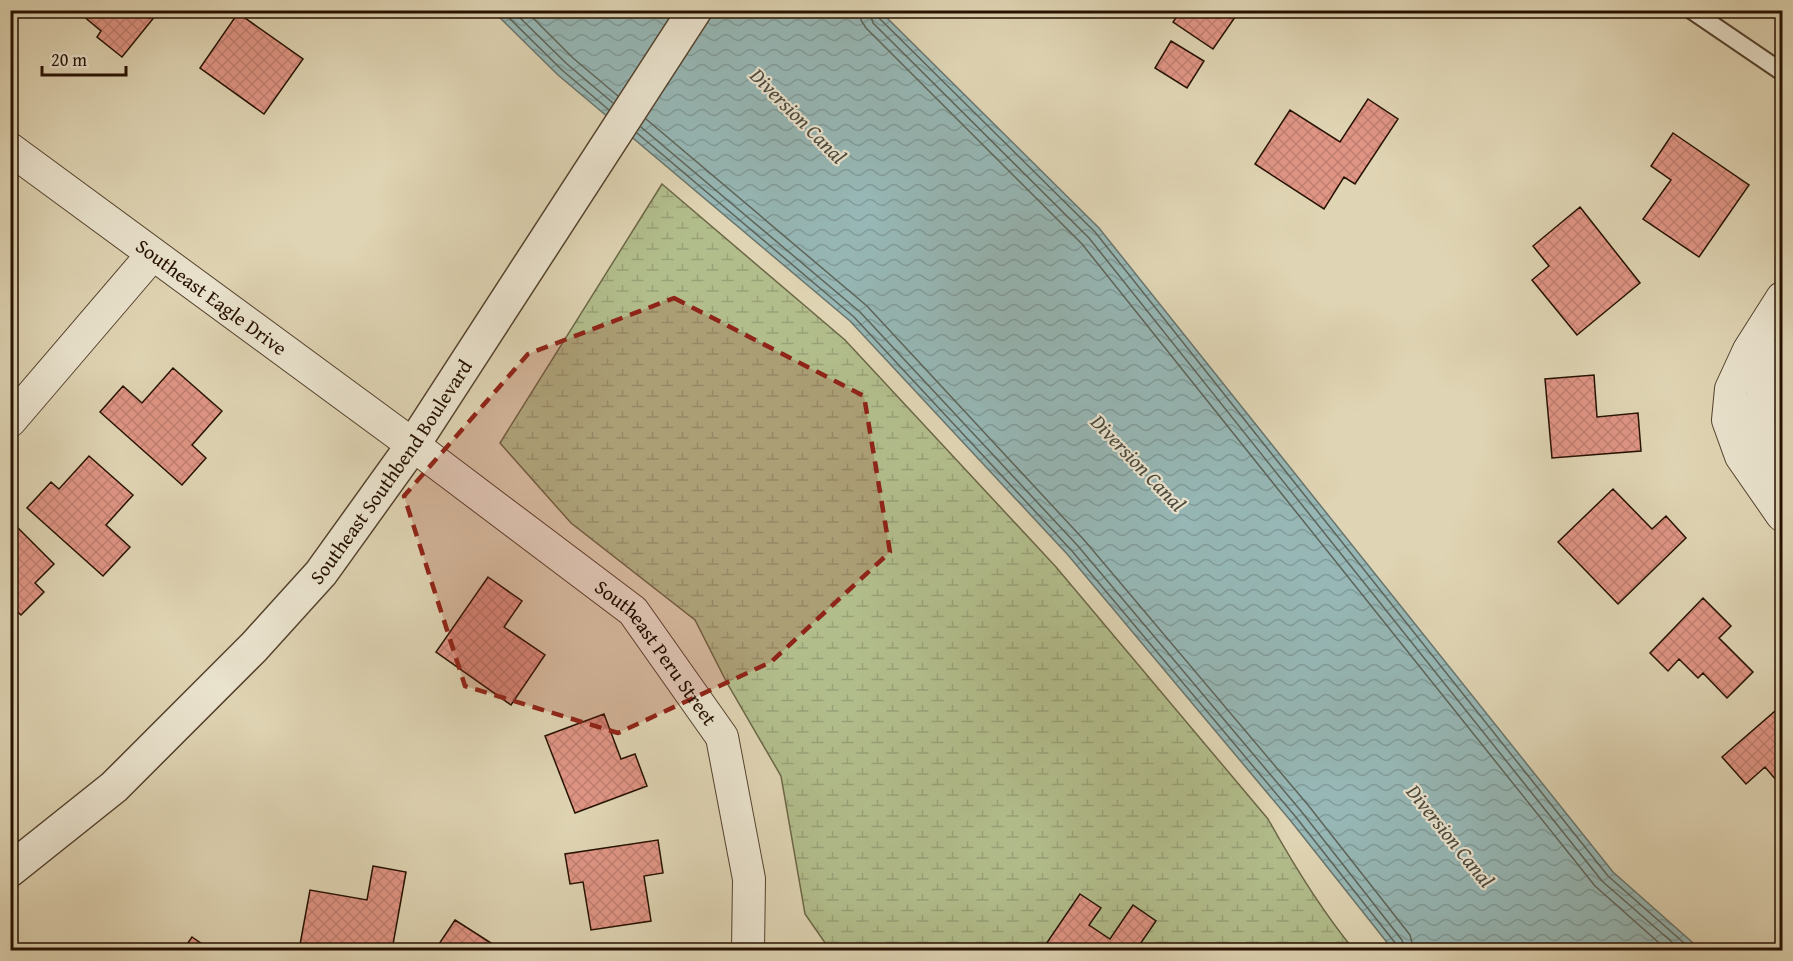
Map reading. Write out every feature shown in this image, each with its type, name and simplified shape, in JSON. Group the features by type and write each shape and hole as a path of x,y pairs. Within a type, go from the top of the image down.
{"street":[{"name":"Southeast Southbend Boulevard","path":"10,870 114,787 254,647 321,573 413,444 695,10"},
{"name":"Southeast Eagle Drive","path":"10,149 413,444"},
{"path":"10,421 152,255"},
{"path":"1764,456 1728,420 1731,389 1749,350 1782,298"},
{"path":"1782,354 1760,398 1759,422 1764,456 1782,515"},
{"name":"Southeast Peru Street","path":"413,444 633,610 722,737 749,879 748,951"}],"lane":[{"path":"1691,10 1782,72"}],"highlighted area":[{"path":"674,298 864,396 890,552 771,662 618,733 465,686 404,496 528,354"}],"green space":[{"path":"662,184 845,340 1056,567 1268,819 1308,886 1354,950 830,950 805,914 781,776 727,683 695,620 571,523 500,443"}],"water":[{"name":"Diversion Canal","path":"493,11 880,11 1099,228 1613,872 1701,950 1393,950 1290,820 1068,555 850,321 558,75"}],"building":[{"path":"76,10 160,10 122,57 97,37 101,31"},
{"path":"1177,10 1240,10 1213,49 1173,22 1180,12"},
{"path":"238,13 303,59 264,114 200,68"},
{"path":"1171,41 1204,61 1187,88 1155,68"},
{"path":"1368,99 1398,119 1355,184 1344,177 1324,209 1255,164 1290,110 1340,142"},
{"path":"1673,133 1749,185 1699,257 1643,219 1671,180 1651,166"},
{"path":"1580,207 1640,283 1577,335 1532,280 1549,266 1533,246"},
{"path":"10,241 12,241 12,348 10,348"},
{"path":"173,368 222,411 192,445 206,458 182,485 100,412 123,386 142,403"},
{"path":"1594,375 1597,417 1638,413 1641,451 1552,458 1545,379"},
{"path":"89,456 133,495 106,525 130,547 103,576 27,508 51,482 59,489"},
{"path":"1613,489 1652,529 1666,516 1686,538 1618,604 1558,542"},
{"path":"12,522 54,564 35,583 44,592 21,615 10,605"},
{"path":"488,577 522,601 504,627 545,655 511,705 436,652"},
{"path":"1703,598 1731,626 1719,638 1753,672 1727,698 1703,673 1698,678 1679,659 1668,671 1650,653"},
{"path":"1782,705 1782,787 1765,767 1746,784 1722,757"},
{"path":"604,714 621,759 635,754 647,786 575,813 545,736"},
{"path":"658,840 663,873 644,876 651,921 591,930 583,882 570,884 565,854"},
{"path":"373,866 406,872 392,950 299,950 310,890 367,900"},
{"path":"1080,894 1101,908 1089,925 1110,939 1133,905 1156,921 1136,950 1042,950"},
{"path":"455,920 502,950 435,950"},
{"path":"192,937 211,950 183,950"}]}
